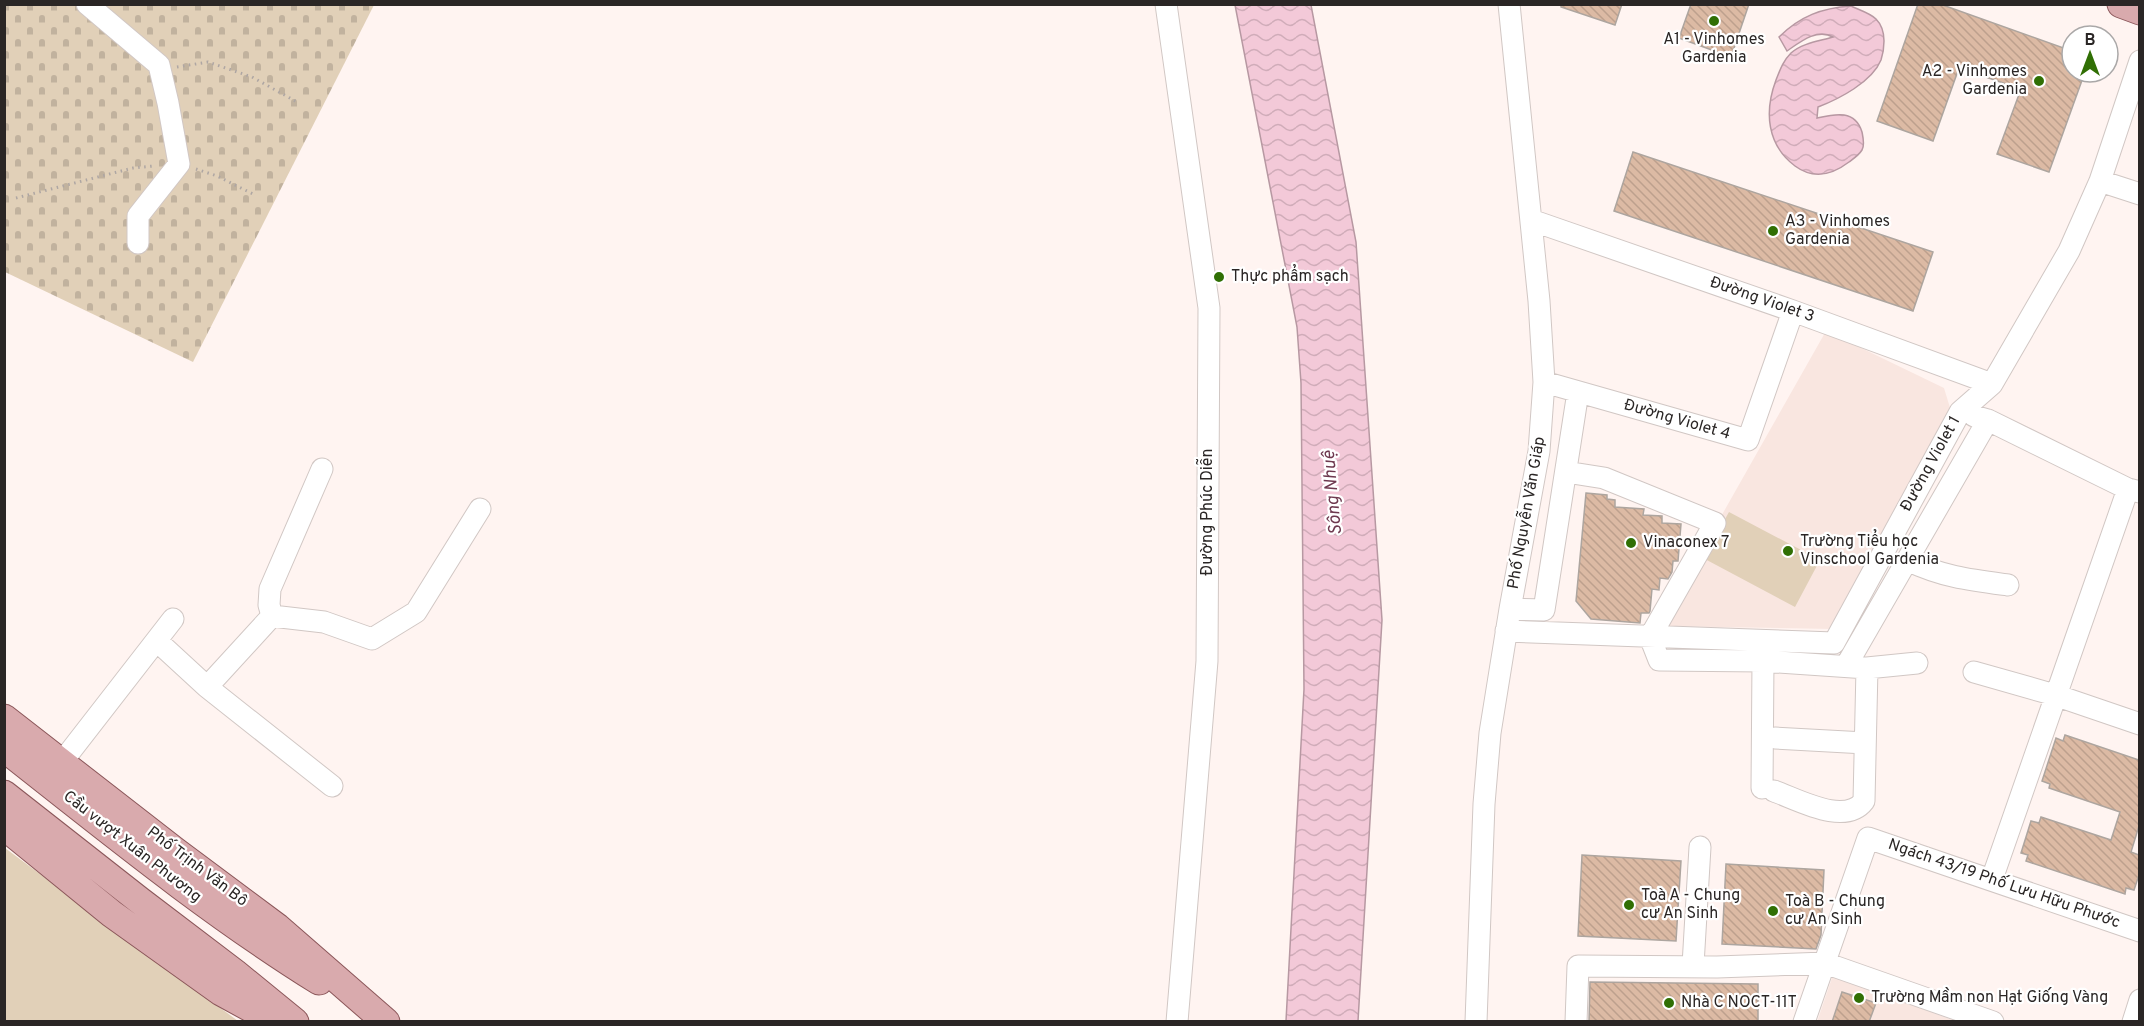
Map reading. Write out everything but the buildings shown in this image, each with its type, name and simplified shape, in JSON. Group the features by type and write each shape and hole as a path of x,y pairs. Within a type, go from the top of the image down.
{"main road":[{"path":"2121,4 2139,11"},
{"name":"Phố Trịnh Văn Bô","path":"4,717 175,851 277,927 385,1022"},
{"name":"Cầu vượt Xuân Phương","path":"4,748 160,870 261,945"},
{"path":"4,794 236,973 295,1022"},
{"path":"4,826 112,914 221,992 276,1022"},
{"name":"Phố Trịnh Văn Bô","path":"261,945 385,1022"}],"street":[{"path":"87,4 159,65 160,69 179,164 138,216 138,243"},
{"name":"Đường Phúc Diễn","path":"1166,4 1209,308 1207,661 1177,1022"},
{"name":"Phố Nguyễn Văn Giáp","path":"1476,1022 1484,804 1490,733 1539,451 1545,382 1509,4"},
{"name":"Đường Violet 1","path":"1650,637 1834,643 1960,412 1992,384 2069,251 2100,181 2139,61"},
{"path":"2100,181 2139,194"},
{"name":"Đường Violet 3","path":"1531,220 1793,311 1992,384"},
{"name":"Đường Violet 4","path":"1545,382 1748,440 1793,311"},
{"path":"1546,634 1544,610 1578,392"},
{"path":"1960,412 1988,420 2134,491 2055,695 1992,879"},
{"path":"1846,666 1988,420"},
{"path":"272,616 269,605 270,589 322,469"},
{"path":"1566,472 1604,478 1715,523 1650,637"},
{"path":"272,616 324,622 372,639 416,612 480,509"},
{"path":"1907,560 1953,578 2008,585"},
{"path":"1510,609 1544,610"},
{"path":"207,687 272,616"},
{"path":"62,762 174,619"},
{"path":"1506,631 1650,637"},
{"path":"1650,637 1659,660 1763,662 1867,668 1917,663"},
{"path":"157,641 207,687 332,786"},
{"path":"1763,662 1768,790 1831,811 1844,812 1859,808 1864,801 1867,668"},
{"path":"1974,672 2055,695 2139,724"},
{"path":"1775,738 1865,743"},
{"name":"Ngách 43/19 Phố Lưu Hữu Phước","path":"1825,963 1868,838 2139,931"},
{"path":"1693,965 1700,847"},
{"path":"1804,1022 1825,963"},
{"path":"1576,1022 1578,966 1693,965 1717,967 1825,963 1993,1022"},
{"path":"2133,1022 2139,1000"}],"path":[{"path":"160,69 208,62 252,77 297,102"},
{"path":"16,198 133,168 179,164 217,176 255,195"}],"shaded area":[{"name":"Trường Tiểu học Vinschool Gardenia","path":"1826,331 1944,388 1951,411 1833,629 1659,626"},
{"name":"Trường Mầm non Hạt Giống Vàng","path":"1833,975 1955,1021 1817,1022"}],"green space":[{"path":"4,5 374,5 193,362 5,272"},
{"path":"1729,512 1820,560 1795,607 1703,558"},
{"path":"5,848 238,1021 5,1021"}],"water":[{"name":"Sông Nhuệ","path":"1235,5 1311,5 1356,242 1382,620 1358,1021 1286,1021 1304,689 1301,383 1297,327"},
{"path":"1851,6 1871,15 1880,24 1884,38 1882,58 1877,68 1863,82 1818,107 1817,118 1849,116 1859,125 1864,141 1863,148 1856,157 1836,170 1823,174 1809,173 1786,158 1774,138 1769,116 1772,92 1784,62 1791,53 1806,45 1833,37 1815,35 1787,51 1779,37 1803,18 1812,14"}],"place":[{"name":"A1 - Vinhomes Gardenia","path":"1714,21"},
{"name":"A2 - Vinhomes Gardenia","path":"2039,81"},
{"name":"A3 - Vinhomes Gardenia","path":"1773,231"},
{"name":"Thực phẩm sạch","path":"1219,277"},
{"name":"Vinaconex 7","path":"1631,543"},
{"name":"Trường Tiểu học Vinschool Gardenia","path":"1788,551"},
{"name":"Toà A - Chung cư An Sinh","path":"1629,905"},
{"name":"Toà B - Chung cư An Sinh","path":"1773,911"},
{"name":"Trường Mầm non Hạt Giống Vàng","path":"1859,998"},
{"name":"Nhà C NOCT-11T","path":"1669,1003"}]}
